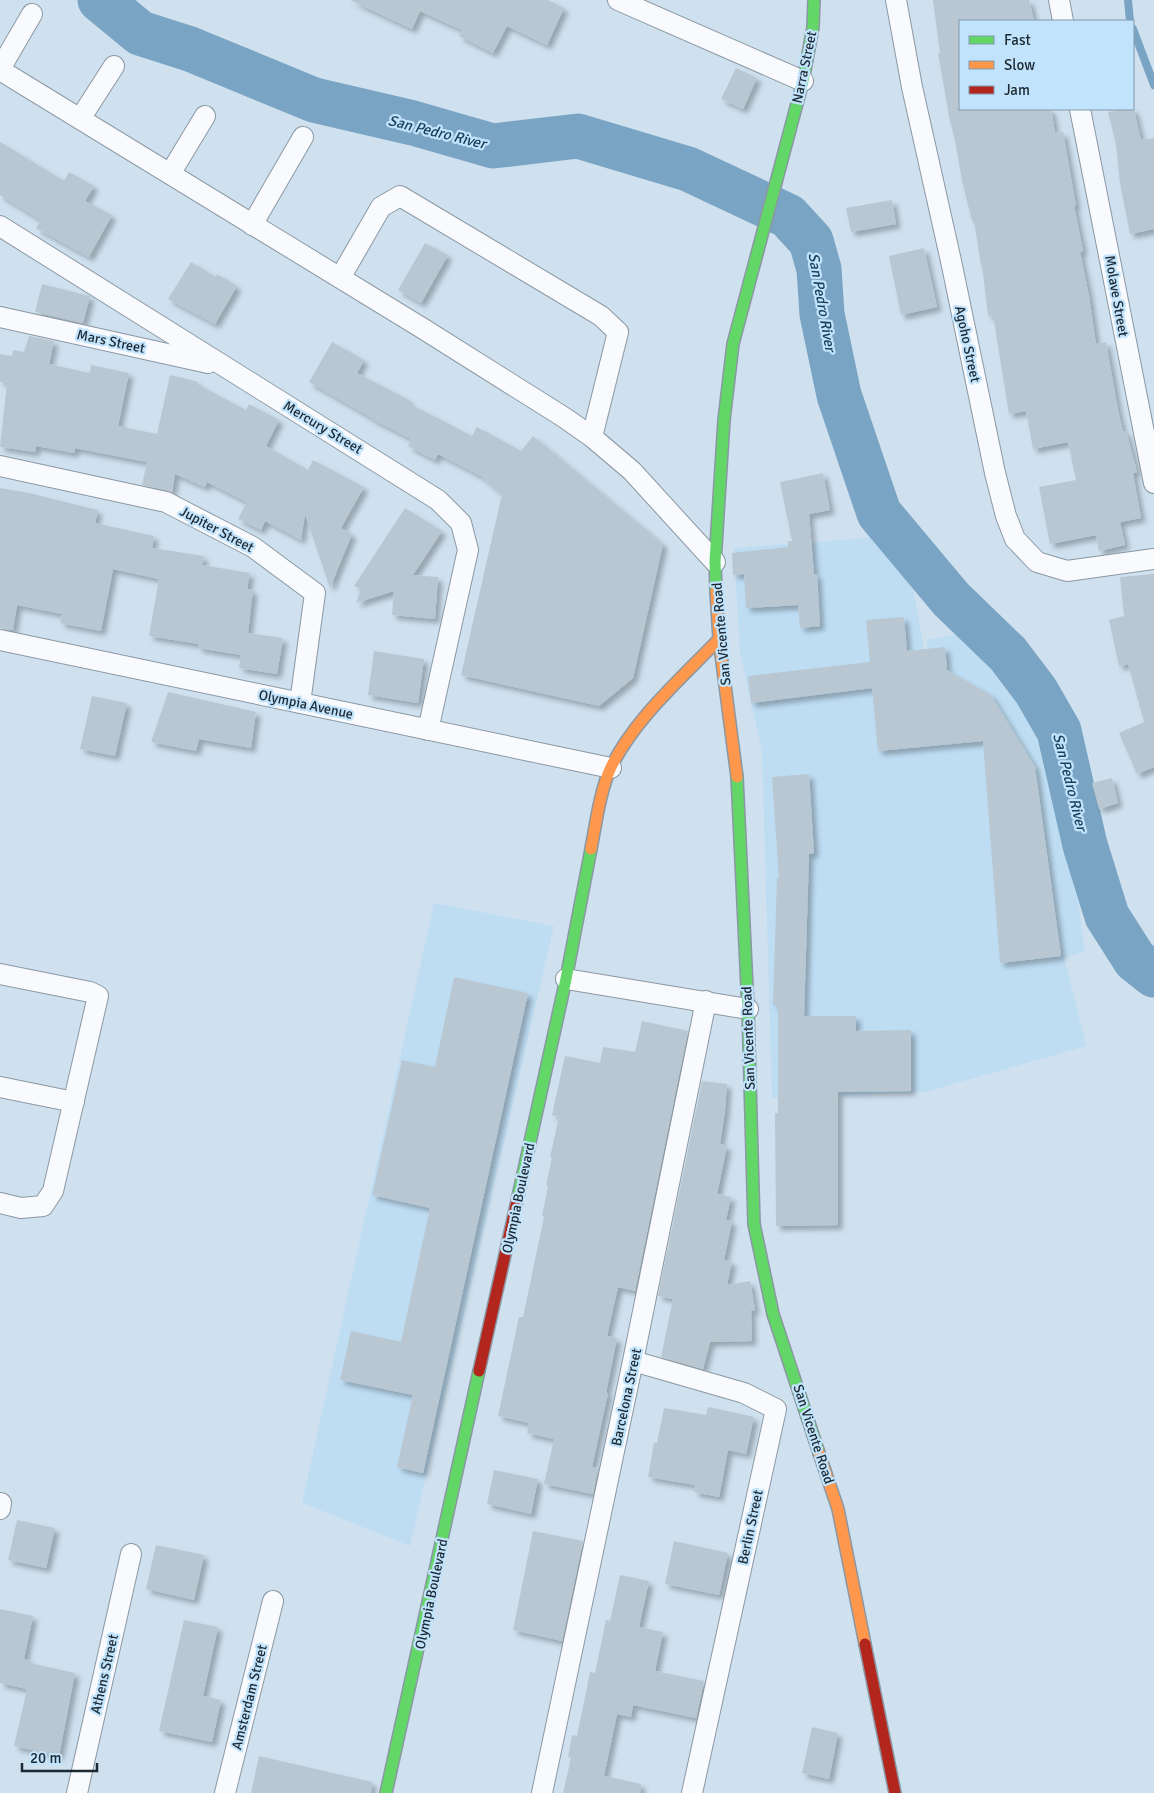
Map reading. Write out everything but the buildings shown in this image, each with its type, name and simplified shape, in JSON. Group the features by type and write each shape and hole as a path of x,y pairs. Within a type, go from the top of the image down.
{"main road":[{"name":"Narra Street","path":"752,270 803,81 813,27 814,0"},
{"name":"San Vicente Road","path":"752,270 733,344 726,401 715,562 719,639 736,767 748,1009 754,1224 773,1314 838,1509 894,1793"},
{"name":"Olympia Boulevard","path":"386,1793 566,978 599,806 611,768 640,724 719,639"}],"street":[{"name":"Agoho Street","path":"896,0 912,87 996,473 1006,516 1016,539 1037,562 1067,571 1154,560"},
{"path":"1059,0 1063,20"},
{"path":"630,2 803,81"},
{"path":"32,14 0,69 565,418 592,437 632,471 715,562"},
{"path":"80,119 114,66"},
{"name":"Molave Street","path":"1080,110 1154,483"},
{"path":"170,174 205,116"},
{"path":"252,225 303,138"},
{"path":"340,278 381,207 400,196 602,316 618,332 592,437"},
{"name":"Mercury Street","path":"0,226 438,500 461,522 468,550 428,730"},
{"name":"Mars Street","path":"0,317 223,366"},
{"name":"Jupiter Street","path":"0,466 166,502 253,547 315,594 300,703"},
{"name":"Olympia Avenue","path":"0,640 611,768"},
{"path":"0,974 90,992 98,996 53,1191 43,1206 21,1208 0,1203"},
{"path":"566,978 748,1009"},
{"name":"Barcelona Street","path":"542,1793 633,1361 706,1001"},
{"path":"0,1088 74,1102"},
{"name":"Berlin Street","path":"633,1361 744,1393 776,1409 692,1793"},
{"name":"Athens Street","path":"77,1793 132,1554"},
{"name":"Amsterdam Street","path":"226,1793 273,1602"}],"shaded area":[{"path":"880,537 912,581 928,672 927,640 958,634 1010,678 1057,750 1085,951 1064,958 1086,1046 925,1092 772,1098 762,752 740,653 734,548"},
{"path":"434,903 554,926 410,1546 302,1503"}],"waterway":[{"name":"San Pedro River","path":"100,0 140,33 190,49 314,100 413,123 493,146 578,136 688,169 788,216 811,241 819,269 822,314 839,395 879,513 951,599 1008,654 1036,691 1059,731 1085,845 1107,916 1135,960 1154,975"},
{"path":"1128,0 1130,20"},
{"path":"1134,32 1154,85"}],"traffic: fast":[{"path":"716,591 715,562 724,420 733,344 803,81 813,27 814,0"},
{"path":"737,777 748,1009 754,1224 773,1314 819,1453"},
{"path":"517,1201 566,979 591,849"},
{"path":"386,1793 479,1371"}],"traffic: slow":[{"path":"716,591 719,639 737,777"},
{"path":"591,849 604,786 611,767 621,749 660,699 719,639"},
{"path":"819,1453 838,1509 865,1644"}],"traffic: jam":[{"path":"479,1371 517,1201"},
{"path":"865,1644 895,1793"}]}
